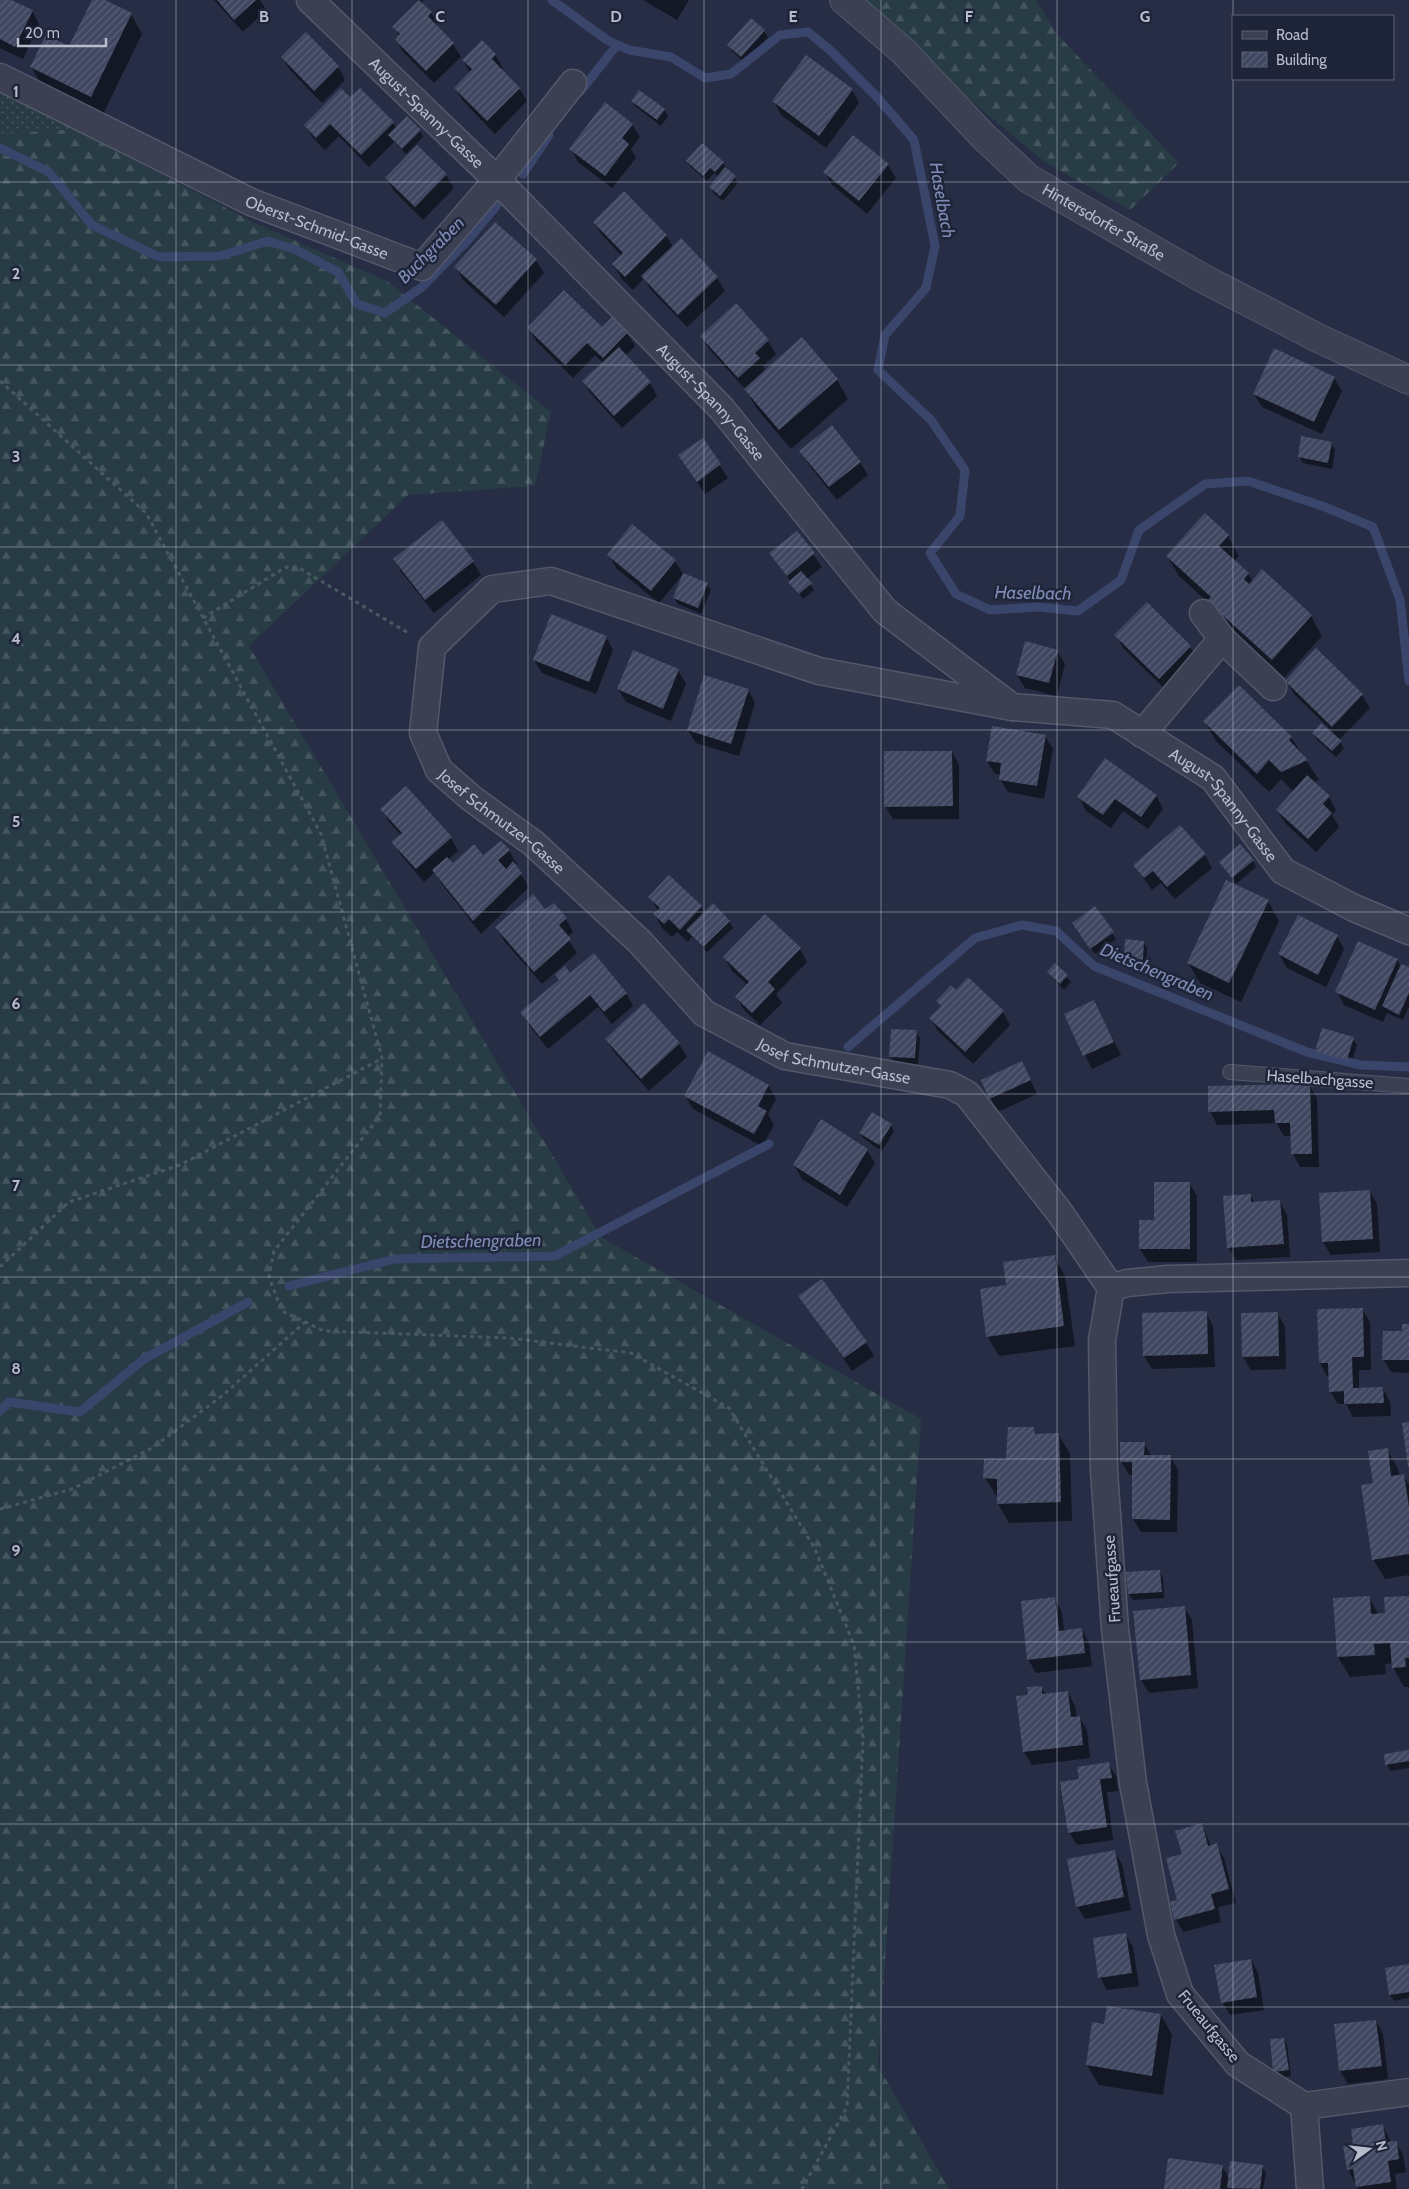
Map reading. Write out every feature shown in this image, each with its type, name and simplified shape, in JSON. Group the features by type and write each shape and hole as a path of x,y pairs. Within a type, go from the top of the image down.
{"street":[{"name":"August-Spanny-Gasse","path":"310,0 497,180 722,409 885,611 1012,707 1113,715 1213,778 1283,871 1354,908 1409,930"},
{"name":"Hintersdorfer Straße","path":"844,0 903,51 983,136 1029,179 1204,279 1320,339 1409,380"},
{"name":"Oberst-Schmid-Gasse","path":"0,77 250,202 422,267 497,180 574,83"},
{"path":"432,647 492,589 551,581 819,671 1012,707"},
{"path":"1203,613 1222,639 1273,687"},
{"path":"1142,734 1222,639"},
{"name":"Josef Schmutzer-Gasse","path":"432,647 423,733 439,770 471,798 533,843 640,942 704,1013 785,1056 950,1085 967,1094 1060,1213 1111,1288"},
{"path":"1111,1288 1127,1283 1168,1279 1409,1273"},
{"name":"Frueaufgasse","path":"1111,1288 1102,1340 1104,1471 1115,1629 1133,1784 1161,1935 1180,1994 1238,2064 1304,2106"},
{"path":"1310,2189 1304,2106 1409,2092"}],"lane":[{"name":"Haselbachgasse","path":"1230,1072 1409,1086"}],"path":[{"path":"0,380 146,513 322,834 382,1058 380,1116 274,1251 268,1277 282,1311 324,1331 509,1338 631,1353 729,1408 815,1549 854,1645 863,1736 847,2107 802,2189"},
{"path":"203,618 286,567 299,568 432,647"},
{"path":"0,1267 69,1202 180,1165 382,1058"},
{"path":"0,1509 72,1489 152,1448 222,1396 305,1322"}],"green space":[{"path":"849,0 1036,0 1057,34 1179,163 1130,210 1046,163"},
{"path":"0,89 74,129 0,134"},
{"path":"74,129 257,224 387,281 551,412 535,486 408,495 249,646 601,1237 921,1419 878,2066 949,2189 0,2189 0,134"}],"building":[{"path":"0,0 11,0 33,10 15,47 0,39"},
{"path":"92,0 105,0 132,13 91,97 30,67 46,35 69,46"},
{"path":"217,0 256,0 234,20"},
{"path":"419,0 432,12 428,16 454,43 426,71 395,40 400,34 392,27"},
{"path":"751,18 765,30 741,57 727,45"},
{"path":"306,32 339,66 314,91 281,57"},
{"path":"482,40 496,54 492,59 520,88 487,121 454,88 472,69 462,60"},
{"path":"806,55 853,89 819,136 772,101"},
{"path":"341,88 350,97 360,88 394,122 361,155 330,124 316,138 304,125"},
{"path":"639,90 665,109 657,120 631,101"},
{"path":"605,102 633,124 622,138 629,144 605,176 569,149"},
{"path":"407,116 421,130 402,149 388,135"},
{"path":"853,135 889,164 859,201 823,172"},
{"path":"702,143 724,162 715,172 710,168 703,176 686,161"},
{"path":"417,145 447,174 415,207 385,178"},
{"path":"725,167 736,176 720,196 709,187"},
{"path":"624,191 667,235 625,277 612,264 623,253 593,222"},
{"path":"495,222 537,259 496,305 454,267"},
{"path":"681,238 718,277 678,315 641,276"},
{"path":"564,290 602,327 612,317 628,332 603,358 587,343 565,365 527,328"},
{"path":"736,303 769,340 755,353 760,358 738,378 700,336"},
{"path":"802,337 838,379 779,430 744,389"},
{"path":"619,347 651,382 614,416 582,381"},
{"path":"1274,348 1335,377 1314,422 1253,394"},
{"path":"832,425 861,462 829,487 799,451"},
{"path":"1301,436 1332,442 1328,463 1298,457"},
{"path":"703,438 721,464 697,482 678,455"},
{"path":"1205,513 1229,535 1219,546 1249,573 1244,579 1249,584 1262,569 1312,615 1272,660 1207,601 1211,597 1166,556"},
{"path":"442,520 474,561 425,600 393,559"},
{"path":"632,524 676,560 651,591 607,555"},
{"path":"797,531 815,553 787,576 769,553"},
{"path":"801,571 812,583 799,594 788,582"},
{"path":"683,573 708,583 698,608 673,598"},
{"path":"1147,602 1191,646 1159,679 1114,635"},
{"path":"551,614 607,636 589,682 533,660"},
{"path":"1025,641 1058,650 1049,683 1016,675"},
{"path":"1316,648 1363,694 1332,727 1285,681"},
{"path":"633,650 679,669 663,709 617,689"},
{"path":"704,675 749,689 731,744 687,730"},
{"path":"1239,685 1292,737 1289,740 1308,760 1281,772 1269,760 1257,774 1203,721"},
{"path":"1321,723 1342,741 1332,751 1312,733"},
{"path":"992,726 1046,735 1037,786 999,780 1001,763 986,761"},
{"path":"884,751 952,751 953,806 884,807"},
{"path":"1105,758 1157,795 1141,817 1115,799 1103,815 1077,797"},
{"path":"1307,775 1330,796 1323,804 1332,813 1308,839 1276,810"},
{"path":"406,786 452,837 416,869 391,842 402,833 380,809"},
{"path":"1180,825 1206,854 1167,887 1153,871 1144,878 1133,865"},
{"path":"501,841 510,850 498,860 506,869 513,861 522,873 473,921 432,870 447,857 453,863 474,844 483,855"},
{"path":"1240,844 1254,860 1232,878 1219,862"},
{"path":"669,875 702,906 680,930 669,919 664,924 653,914 660,908 648,897"},
{"path":"1226,880 1269,900 1229,983 1187,963"},
{"path":"533,894 545,909 554,903 567,918 559,925 571,939 534,972 495,927"},
{"path":"713,903 730,921 703,947 686,930"},
{"path":"1095,906 1114,932 1090,949 1072,923"},
{"path":"765,914 801,948 768,982 775,989 752,1013 735,997 749,982 723,957"},
{"path":"1298,915 1338,935 1318,975 1278,954"},
{"path":"1125,939 1144,941 1143,960 1124,958"},
{"path":"1358,941 1398,959 1375,1010 1335,992"},
{"path":"594,953 627,993 604,1012 590,995 540,1037 520,1012 559,980 555,975 565,966 570,973"},
{"path":"1055,963 1068,975 1060,984 1047,972"},
{"path":"1401,964 1409,967 1409,993 1399,1015 1382,1006"},
{"path":"968,977 1004,1011 965,1052 929,1018 941,1006 936,1001 951,985 956,990"},
{"path":"1094,1000 1114,1042 1083,1056 1064,1014"},
{"path":"644,1003 680,1043 641,1079 605,1039"},
{"path":"1322,1028 1354,1037 1347,1060 1315,1051"},
{"path":"891,1029 917,1030 915,1058 889,1057"},
{"path":"708,1051 769,1085 758,1106 767,1111 754,1134 684,1096"},
{"path":"1022,1061 1031,1080 989,1099 981,1080"},
{"path":"1310,1084 1312,1154 1291,1154 1290,1123 1275,1123 1274,1110 1208,1112 1208,1086"},
{"path":"872,1112 892,1124 879,1145 859,1133"},
{"path":"821,1119 868,1149 840,1195 793,1165"},
{"path":"1154,1182 1190,1182 1190,1249 1139,1249 1139,1220 1154,1220"},
{"path":"1370,1190 1373,1239 1322,1242 1319,1193"},
{"path":"1251,1194 1251,1202 1280,1200 1284,1244 1227,1248 1223,1196"},
{"path":"1055,1255 1064,1326 986,1337 980,1289 1006,1285 1003,1262"},
{"path":"822,1279 867,1342 844,1358 798,1296"},
{"path":"1363,1308 1364,1357 1352,1357 1353,1388 1383,1387 1384,1403 1344,1404 1344,1391 1329,1392 1328,1363 1319,1363 1317,1309"},
{"path":"1207,1311 1208,1354 1143,1356 1142,1313"},
{"path":"1278,1312 1279,1356 1242,1357 1241,1313"},
{"path":"1402,1324 1409,1324 1409,1360 1382,1360 1383,1331 1402,1331"},
{"path":"1409,1422 1409,1467 1408,1467 1402,1423"},
{"path":"1008,1427 1034,1427 1035,1434 1059,1433 1061,1502 997,1504 997,1479 983,1478 984,1459 1006,1459"},
{"path":"1120,1442 1145,1442 1144,1455 1171,1455 1170,1520 1132,1519 1132,1462 1120,1462"},
{"path":"1388,1448 1391,1476 1404,1474 1409,1507 1409,1554 1372,1560 1361,1485 1373,1483 1368,1451"},
{"path":"1160,1570 1162,1592 1128,1594 1126,1572"},
{"path":"1370,1596 1371,1614 1385,1613 1384,1597 1409,1596 1409,1658 1405,1658 1406,1667 1392,1668 1390,1643 1374,1644 1375,1655 1337,1657 1333,1598"},
{"path":"1055,1597 1059,1631 1082,1628 1085,1653 1027,1660 1021,1601"},
{"path":"1185,1606 1191,1675 1140,1680 1133,1611"},
{"path":"1042,1686 1042,1694 1068,1691 1071,1717 1080,1716 1083,1745 1023,1752 1016,1696 1028,1695 1027,1687"},
{"path":"1409,1750 1409,1761 1385,1765 1384,1754"},
{"path":"1109,1762 1112,1778 1100,1779 1107,1827 1068,1833 1060,1782 1079,1779 1077,1767"},
{"path":"1202,1823 1208,1846 1217,1843 1229,1889 1211,1894 1215,1909 1174,1920 1170,1902 1177,1900 1166,1858 1182,1854 1175,1831"},
{"path":"1115,1850 1124,1897 1076,1907 1067,1859"},
{"path":"1126,1933 1132,1973 1098,1978 1093,1938"},
{"path":"1251,1959 1257,1997 1221,2003 1214,1965"},
{"path":"1409,1964 1409,1992 1389,1995 1385,1968"},
{"path":"1107,2006 1161,2014 1152,2076 1086,2065 1092,2022 1104,2024"},
{"path":"1376,2020 1382,2066 1339,2071 1334,2024"},
{"path":"1284,2038 1289,2070 1273,2072 1270,2039"},
{"path":"1383,2124 1386,2142 1397,2141 1399,2159 1388,2161 1391,2182 1356,2187 1353,2169 1347,2170 1343,2146 1353,2145 1351,2129"},
{"path":"1168,2158 1223,2165 1220,2189 1164,2189"},
{"path":"1230,2161 1263,2165 1260,2189 1227,2188"}],"waterway":[{"name":"Haselbach","path":"552,0 607,40 629,50 671,57 705,78 731,74 780,35 808,32 831,51 877,97 914,140 935,246 926,288 885,335 878,370 931,420 965,470 960,516 930,553 956,594 990,610 1038,607 1078,611 1121,580 1139,530 1205,484 1248,481 1325,507 1373,527 1400,600 1409,681"},
{"name":"Buchgraben","path":"580,92 617,45"},
{"name":"Buchgraben","path":"523,174 549,135"},
{"name":"Buchgraben","path":"0,148 49,172 92,225 159,257 220,256 268,241 296,250 338,272 357,304 385,313 422,287 467,241 497,205"},
{"name":"Dietschengraben","path":"848,1047 975,938 1022,925 1056,931 1094,966 1307,1052 1361,1065 1409,1067"},
{"name":"Dietschengraben","path":"289,1286 395,1259 555,1256 769,1144"},
{"name":"Dietschengraben","path":"0,1411 9,1402 80,1412 144,1359 248,1302"}]}
